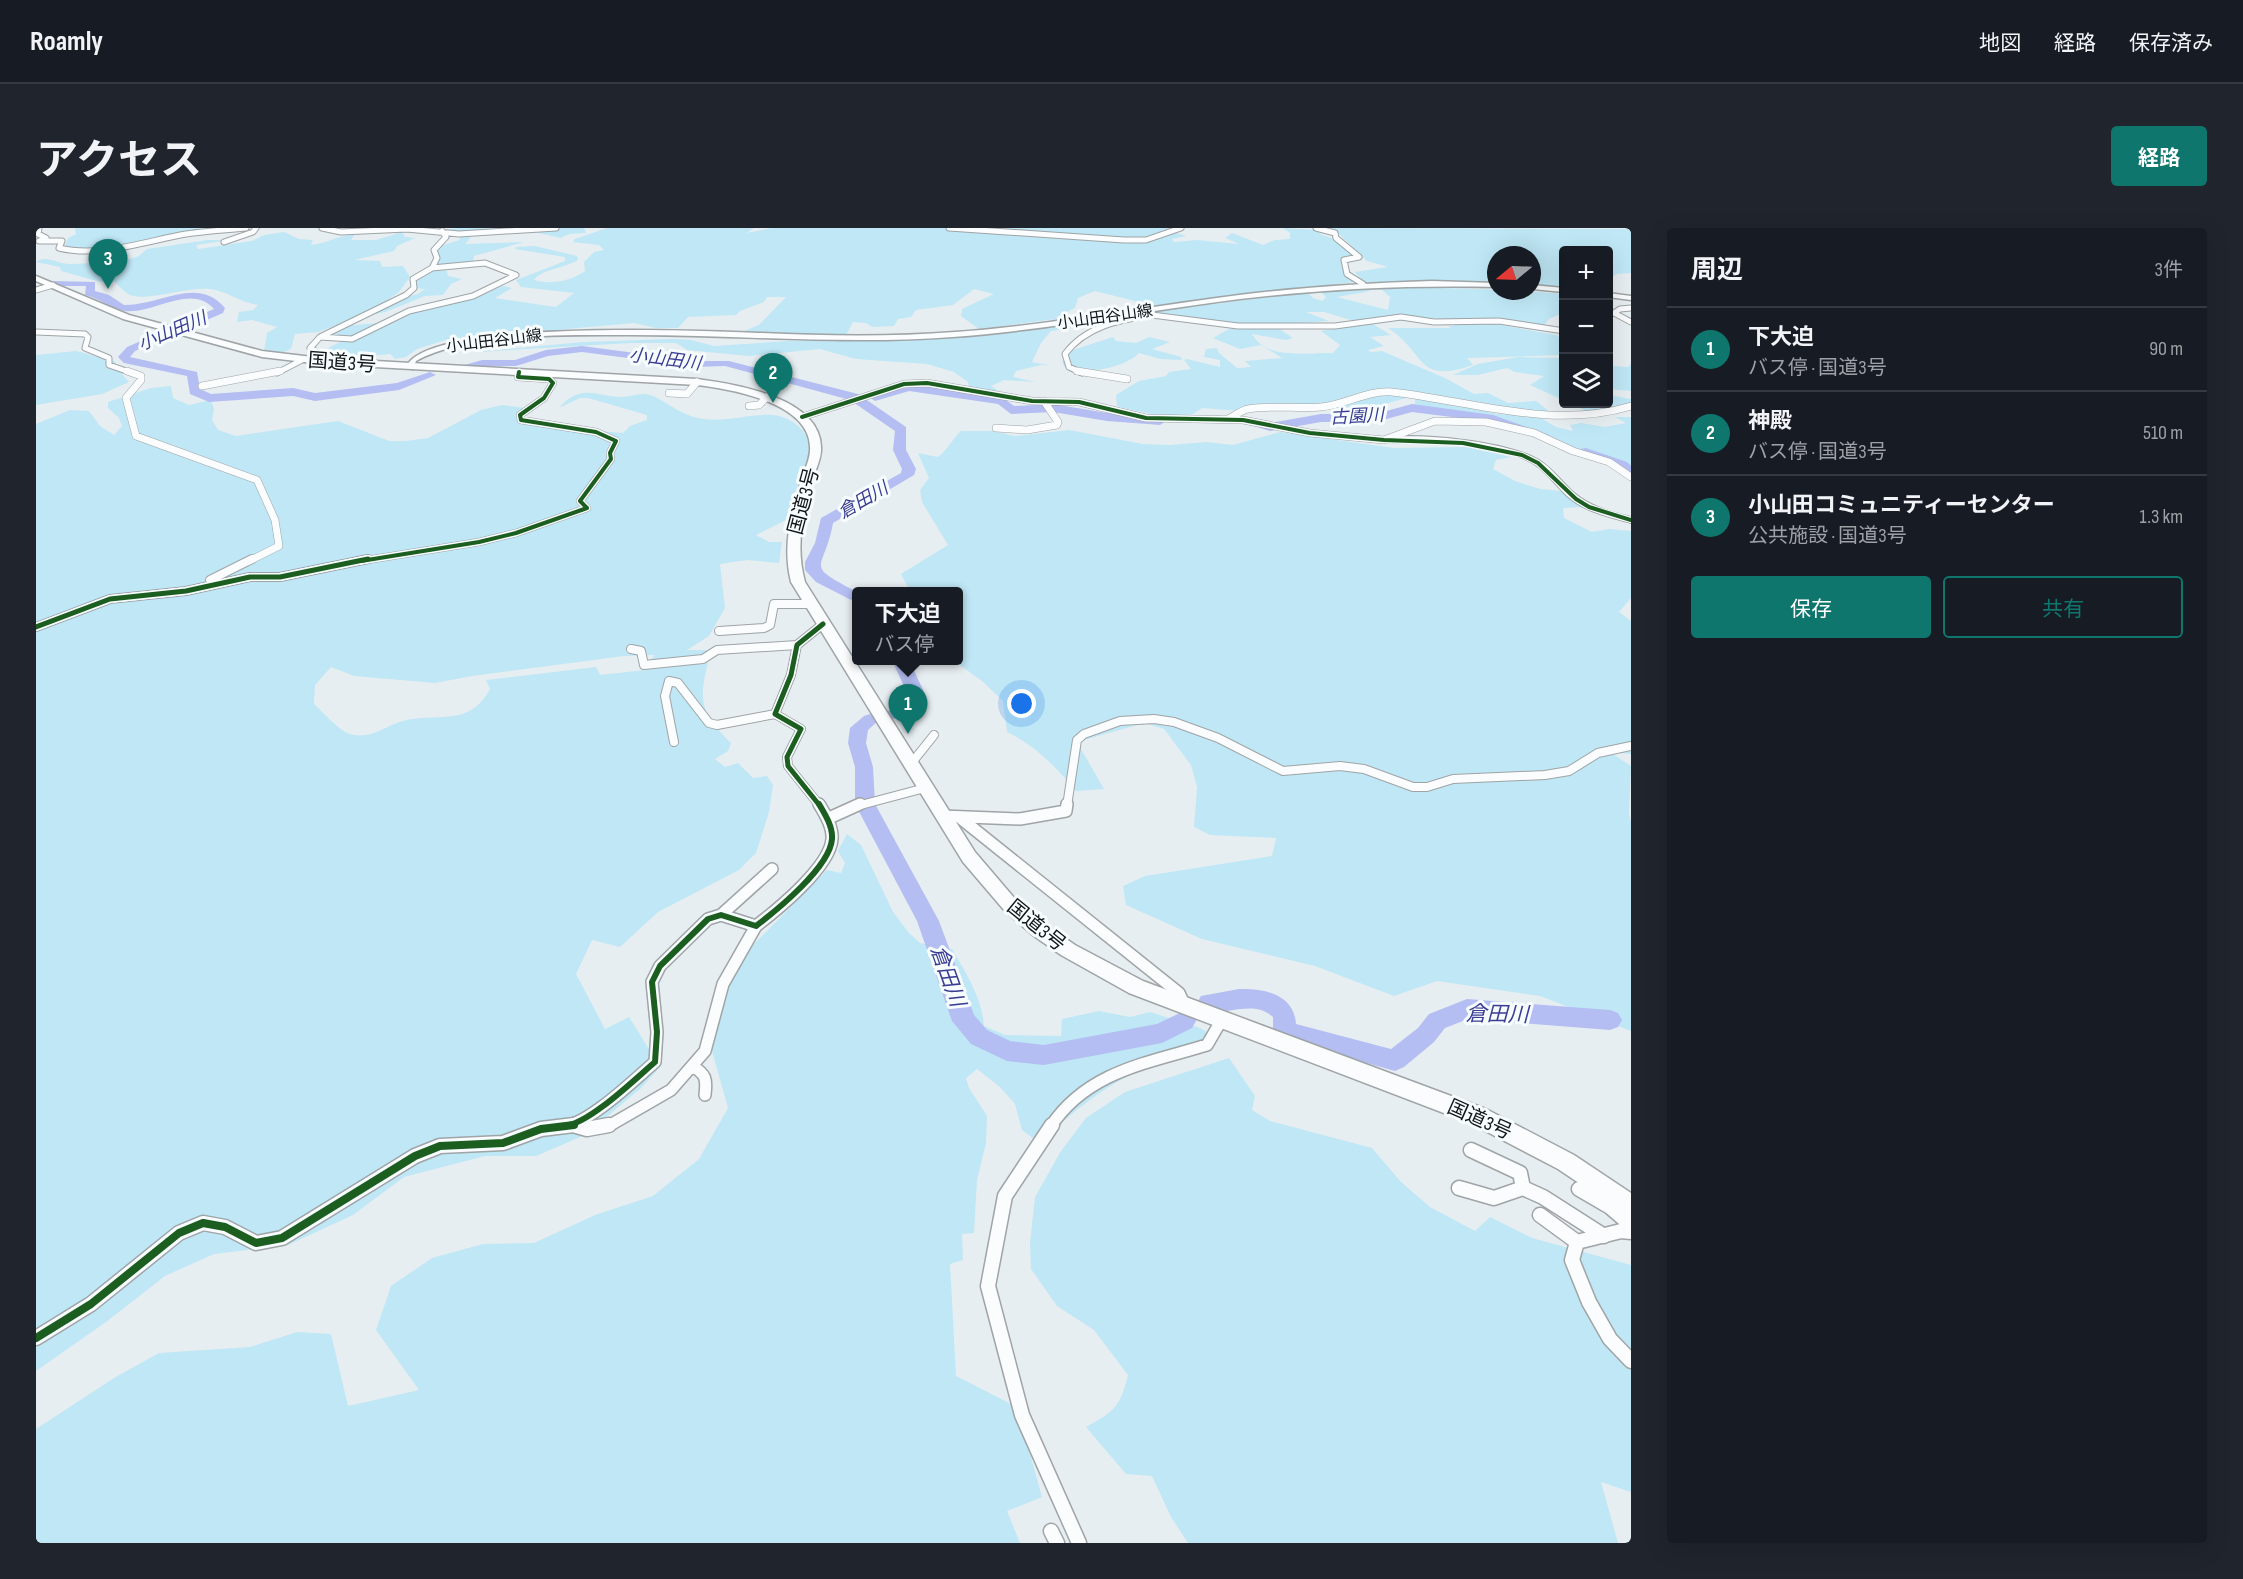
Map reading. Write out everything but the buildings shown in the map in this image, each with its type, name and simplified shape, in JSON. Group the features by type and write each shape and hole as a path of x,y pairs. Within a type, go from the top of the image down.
{"highway":[{"name":"国道3号","path":"36,278 49,287 126,317 262,354 342,363 697,382 734,387 767,397 802,417 815,437 816,447 791,541 791,556 798,582 925,788 950,816 987,881 1010,905 1041,931 1100,969 1221,1021 1478,1116 1566,1162 1631,1207"}],"main road":[{"name":"小山田谷山線","path":"410,367 435,354 495,345 581,338 714,334 861,338 920,337 985,332 1149,313 1290,291 1363,284 1487,285"},
{"path":"1541,288 1559,290"},
{"path":"1613,296 1631,298"}],"street":[{"path":"38,242 46,238 38,234 39,228"},
{"path":"38,242 58,240 62,241 59,248 85,252 188,234 246,228"},
{"path":"322,228 352,233 398,229 471,234 556,228"},
{"path":"442,231 450,228"},
{"path":"949,228 1124,240 1146,240 1181,228"},
{"path":"1316,228 1335,233 1336,238 1359,257 1344,260 1347,273 1363,284"},
{"path":"378,235 398,229"},
{"path":"248,237 255,233 254,230"},
{"path":"224,242 254,230"},
{"path":"432,268 437,258 434,250 446,237 442,231"},
{"path":"320,337 352,339 409,311 473,296 516,275 486,263 432,268 413,279 414,288 406,295 320,337 310,348 321,354 342,358 342,363"},
{"path":"36,289 49,287"},
{"path":"1613,313 1620,309 1631,308"},
{"path":"1127,379 1107,374 1080,373 1069,367 1065,354 1077,339 1091,332 1149,313 1228,326 1335,326 1401,317 1434,322 1487,320 1559,330"},
{"path":"1613,315 1631,322"},
{"path":"36,332 85,334 88,337 85,348 105,355 109,358 109,366 142,377 126,398 131,410 132,430 136,436 251,477 257,480 267,498 279,533 279,546 218,577 164,594"},
{"path":"202,387 255,374 277,373 302,360"},
{"path":"36,627 110,599 164,594 250,577 279,577 389,555 479,542 516,533 587,508 579,501 611,459 610,453 616,441 579,430 521,420 520,415 544,398 553,383 549,379 518,377 519,372"},
{"path":"669,393 687,394 697,382"},
{"path":"802,417 904,384 927,383 974,389 1047,406 1079,402 1101,409 1146,417 1228,420 1260,423 1289,430 1384,440 1463,443 1522,455 1538,463 1576,499 1589,507 1631,520"},
{"path":"1228,420 1247,409 1324,407 1363,395 1390,392 1494,411 1524,413 1605,414 1631,405"},
{"path":"749,406 759,405 767,397"},
{"path":"996,428 1027,430 1057,426 1058,422 1047,406"},
{"path":"1384,440 1435,421 1486,422 1534,433 1573,451 1609,462 1631,477"},
{"path":"719,631 764,628 770,625 774,604 811,604"},
{"path":"775,714 791,675 797,645 823,624"},
{"path":"631,649 641,651 644,665 703,659 717,650 780,644 797,645"},
{"path":"573,1125 587,1129 612,1124 671,1090 705,1050 723,984 756,926 780,907 827,855 832,840 829,818 818,807 803,780 788,766 787,757 801,729 775,714 717,725 710,723 678,682 669,681 665,696 674,742"},
{"path":"950,816 993,821 1052,816 1066,811 1072,760 1077,740 1084,734 1120,721 1154,719 1174,723 1218,738 1283,771 1340,766 1364,769 1413,787 1427,787 1453,779 1545,775 1569,771 1598,753 1631,746"},
{"path":"910,765 934,735"},
{"path":"829,818 861,804 925,788"},
{"path":"950,816 1179,993 1185,1006"},
{"path":"36,1338 91,1304 179,1233 203,1223 225,1227 256,1243 282,1238 415,1156 440,1146 502,1143 541,1130 573,1125 609,1101 655,1062 657,1032 652,982 660,966 708,919 721,915 772,869"},
{"path":"721,915 756,926"},
{"path":"1079,1543 1022,1415 988,1286 1005,1196 1062,1110 1074,1097 1107,1077 1206,1045 1221,1021"},
{"path":"692,1066 702,1072 707,1080 705,1095"},
{"path":"1471,1150 1520,1173 1523,1188"},
{"path":"1459,1188 1494,1198 1523,1188 1543,1197 1604,1236"},
{"path":"1579,1189 1610,1208 1631,1226"},
{"path":"1540,1215 1577,1242 1631,1232"},
{"path":"1577,1242 1572,1260 1602,1330 1613,1346 1631,1361"}],"shaded area":[{"path":"75,228 205,228 200,233 80,251 65,246 68,238 76,234"},
{"path":"455,228 584,228 586,233 569,234 561,238 530,231 472,236 465,244 524,242 474,256 473,262 432,268 430,264 435,262 430,249 460,240 459,237 441,236 439,232"},
{"path":"607,228 754,228 747,233 772,228 1183,228 1174,232 1186,236 1172,239 1174,242 1197,240 1239,244 1225,238 1232,233 1263,245 1275,240 1290,239 1290,233 1283,228 1318,230 1320,234 1339,241 1357,257 1346,260 1348,272 1354,282 1155,306 1095,291 1078,298 1075,308 1065,313 1064,318 979,329 961,316 962,309 994,294 974,289 953,305 916,310 911,317 898,319 894,326 872,327 866,323 853,322 845,337 741,332 759,325 786,297 767,297 764,302 740,311 736,315 688,317 678,328 656,328 634,323 445,340 417,349 406,357 395,359 390,354 323,361 321,356 330,347 344,340 313,340 344,326 377,323 406,312 462,301 490,289 504,286 512,288 495,298 556,307 574,293 521,287 516,280 565,261 565,257 515,249 516,247 535,246 577,256 578,260 542,273 534,280 560,281 585,271 584,262 594,252 604,250 599,245 573,242 575,239"},
{"path":"1312,228 1631,229 1631,273 1613,276 1613,246 1559,246 1559,288 1541,286 1541,246 1487,246 1487,282 1363,282 1355,272 1388,267 1367,261 1339,234"},
{"path":"284,232 299,239 313,240 311,245 355,234 351,240 376,240 402,232 405,237 415,238 397,246 394,251 354,260 380,261 382,267 403,266 410,277 399,292 385,302 418,294 425,289 413,288 412,282 430,270 447,271 448,276 462,279 451,284 443,295 425,296 385,312 356,318 318,332 295,334 291,349 279,354 264,351 267,333 277,327 252,320 237,322 239,312 253,310 258,305 210,289 155,296 135,296 128,294 114,282 100,282 61,271 60,267 36,262 48,259 67,264 106,262 110,265 139,256 147,249 208,240 229,240 196,245 198,249 252,241 264,235"},
{"path":"1365,287 1370,291 1337,297 1388,310 1390,297 1380,288 1487,290 1487,300 1541,300 1541,292 1559,294 1559,315 1549,319 1542,328 1393,315 1354,321 1324,312 1306,312 1329,321 1227,328 1152,312 1307,292 1313,298 1322,301 1326,297 1319,290"},
{"path":"1147,313 1123,321 1051,331 1041,343 1032,362 1051,366 1041,365 1016,371 1013,377 1036,382 1004,380 991,386 1004,395 969,389 968,382 954,372 927,364 856,359 820,349 749,356 687,350 676,343 631,343 475,352 583,342 672,339 691,340 714,346 803,340 936,339"},
{"path":"1371,323 1391,335 1370,337 1384,346 1368,350 1371,352 1382,351 1445,378 1474,394 1488,393 1508,403 1536,401 1550,412 1410,397 1377,406 1349,408 1242,411 1202,408 1193,414 1171,418 1117,406 1116,395 1139,381 1166,376 1169,372 1191,369 1184,360 1220,367 1220,360 1204,357 1206,349 1217,348 1219,353 1237,368 1251,367 1245,361 1282,358 1261,345 1240,349 1213,338 1229,329 1278,328 1293,338 1286,340 1252,334 1259,343 1277,352 1333,353 1340,345 1321,331"},
{"path":"1452,323 1490,323 1556,335 1559,337 1559,355 1467,358 1473,365 1441,371 1431,369 1423,363 1410,347 1388,328 1451,328 1448,326 1454,326"},
{"path":"1113,337 1116,341 1136,343 1149,337 1170,342 1152,349 1181,357 1182,360 1160,359 1139,353 1124,363 1103,369 1081,370 1064,366 1062,362 1073,350"},
{"path":"76,351 115,361 116,365 129,368 122,374 129,382 102,394 36,405 36,355"},
{"path":"1518,357 1559,358 1559,398 1530,385 1544,376 1515,372 1507,368 1478,375 1453,375 1478,364"},
{"path":"1631,364 1631,391 1613,389 1613,366 1628,367"},
{"path":"171,386 173,398 189,405 211,400 214,409 212,420 218,430 236,436 338,421 389,441 406,441 428,438 481,410 502,405 526,408 517,417 585,430 623,433 630,426 647,420 647,415 588,398 580,398 559,408 567,400 581,393 622,397 640,394 653,396 685,414 698,418 714,420 761,415 789,420 801,429 812,445 786,520 756,535 769,542 782,542 779,563 747,560 720,564 725,608 709,636 687,650 708,650 702,656 650,660 655,655 624,656 435,683 354,676 331,667 315,685 314,704 345,732 365,735 403,721 462,714 482,701 490,689 486,680 596,667 600,675 708,663 703,689 705,708 714,724 731,743 728,751 715,759 725,767 738,763 753,778 767,776 773,785 769,812 756,853 739,870 658,912 620,947 592,940 576,974 605,1029 629,1017 660,1067 641,1088 585,1135 536,1156 485,1156 404,1177 353,1215 288,1245 214,1254 165,1276 106,1322 36,1371 36,424 70,410 89,411 100,426 114,435 122,426 119,418 108,408 108,402 151,388"},
{"path":"1613,396 1631,399 1631,408 1590,413 1580,408 1613,408"},
{"path":"1423,398 1497,414 1537,416 1556,427 1573,431 1570,425 1581,423 1605,427 1626,423 1615,417 1631,417 1631,468 1507,423 1431,407 1415,406 1415,399"},
{"path":"1069,430 1143,444 1170,445 1206,442 1233,445 1280,432 1394,448 1465,447 1511,457 1496,460 1493,469 1515,481 1540,489 1561,491 1583,507 1563,508 1564,518 1592,532 1609,529 1631,531 1631,598 1619,612 1631,621 1631,754 1610,752 1631,766 1629,814 1631,822 1631,1031 1540,996 1437,981 1394,996 1315,966 1202,939 1126,905 1123,886 1145,876 1272,856 1276,838 1210,835 1194,827 1197,787 1191,765 1164,729 1144,723 1077,742 1104,789 1076,791 1045,758 1007,732 1003,701 982,681 960,665 963,665 963,587 908,587 901,574 948,545 922,502 920,490 929,478 918,453 938,457 961,431 992,431 1015,436"},
{"path":"847,834 861,845 893,912 909,933 920,943 952,949 977,996 984,1026 1005,1035 1061,1036 1062,1019 1099,1011 1130,1017 1150,1012 1200,1028 1219,1038 1189,1055 1135,1073 1108,1087 1037,1141 1022,1130 1015,1104 1000,1087 977,1069 966,1078 969,1088 987,1116 986,1143 977,1180 974,1233 962,1234 963,1260 950,1264 956,1376 1017,1407 1042,1497 1007,1511 1020,1543 36,1543 36,1429 114,1378 159,1353 250,1347 297,1332 331,1334 348,1406 419,1390 376,1330 391,1286 432,1258 483,1244 534,1243 595,1215 653,1196 699,1159 728,1108 712,1051 708,1017 753,945 827,870 841,873 845,863 838,851"},
{"path":"1229,1058 1255,1096 1252,1110 1270,1121 1372,1148 1401,1182 1430,1207 1475,1231 1490,1217 1532,1238 1631,1265 1631,1492 1601,1482 1618,1543 1188,1543 1171,1517 1152,1476 1126,1474 1086,1427 1104,1417 1115,1407 1128,1375 1094,1330 1057,1306 1031,1269 1030,1243 1035,1197 1061,1151 1086,1118 1125,1092"}],"waterway":[{"name":"小山田川","path":"54,284 92,284 89,293 103,296 124,308 136,308 195,294 209,299 220,308 219,311 131,349 124,357 128,361 193,374 194,391 209,398 293,392 315,397 399,386 430,375"},
{"name":"小山田川","path":"464,367 482,363 516,363 546,353 582,349 696,364 725,363 863,401 902,430 899,441 900,450 909,469 907,475 826,521 822,543 812,562 813,570 821,579 852,595"},
{"name":"古園川","path":"875,397 909,387 1002,401 1011,410 1053,408 1107,417 1160,421"},
{"name":"古園川","path":"1260,426 1270,427 1321,418 1379,417 1412,408 1493,419 1543,435"},
{"name":"古園川","path":"1586,452 1622,465 1631,473"},
{"name":"倉田川","path":"894,713 904,709 916,694 913,683 903,665"},
{"name":"倉田川","path":"870,720 859,728 857,743 864,767 865,804 928,921 964,1021 979,1037 1007,1051 1044,1055 1082,1050 1162,1033 1184,1021"},
{"name":"倉田川","path":"1209,1003 1259,999 1277,1006 1284,1013 1285,1029 1289,1032 1395,1060 1426,1035 1437,1021 1467,1009 1610,1020"}],"cycle path":[{"path":"36,627 110,599 186,591 250,577 280,577 389,555 479,542 516,533 587,508 580,501 611,459 610,453 616,441 583,429 521,420 520,415 544,398 553,383 549,379 518,377 519,372"},
{"path":"802,417 904,384 927,383 1032,401 1079,402 1146,418 1243,420 1310,433 1384,440 1463,443 1522,455 1538,463 1576,499 1589,507 1631,520"},
{"path":"36,1338 91,1304 179,1233 203,1223 225,1227 256,1243 282,1238 415,1156 440,1146 503,1143 541,1129 573,1125 609,1101 655,1062 657,1032 652,982 660,966 708,919 721,915 756,926 800,886 822,861 829,849 832,840 831,831 823,811 809,790 788,766 787,757 801,729 775,714 791,675 797,645 823,624"}],"place":[{"name":"小山田コミュニティーセンター","path":"108,289"},
{"name":"神殿","path":"773,403"},
{"name":"下大迫","path":"908,734"}]}
